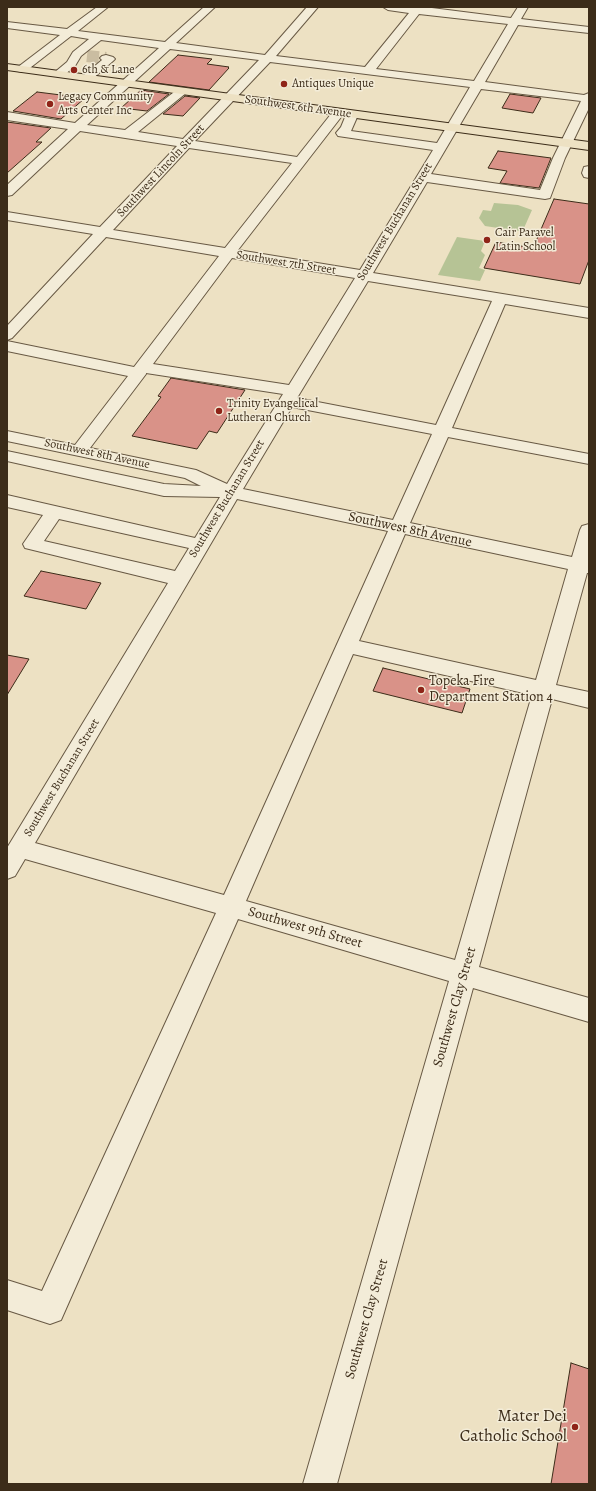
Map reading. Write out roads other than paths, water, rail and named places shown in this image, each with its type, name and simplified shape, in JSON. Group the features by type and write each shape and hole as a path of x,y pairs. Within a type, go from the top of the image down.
{"main road":[{"name":"Southwest 6th Avenue","path":"22,69 589,146"},
{"path":"9,72 22,69"}],"street":[{"path":"22,69 103,7"},
{"path":"7,192 210,7"},
{"name":"Southwest Lincoln Street","path":"7,334 268,58 314,7"},
{"path":"388,7 418,9 514,22 589,30"},
{"name":"Southwest Buchanan Street","path":"7,869 290,395 423,177 452,128 478,75 523,7"},
{"path":"368,71 418,9"},
{"path":"7,25 368,71 478,75 589,98 566,143 545,195 423,177"},
{"path":"59,74 82,55 98,37"},
{"path":"46,50 82,55"},
{"path":"379,57 394,59"},
{"path":"86,78 109,59 106,58"},
{"path":"128,134 182,91"},
{"path":"346,114 348,122 347,128 342,133 440,147"},
{"path":"80,450 228,253 301,161 346,114"},
{"path":"7,116 187,142 301,161"},
{"path":"589,170 589,174"},
{"name":"Southwest 7th Street","path":"7,216 589,313"},
{"path":"7,1295 50,1309 500,299"},
{"path":"7,346 140,370 258,386 290,395 442,430 589,459"},
{"name":"Southwest 8th Avenue","path":"7,436 190,474 232,492"},
{"name":"Southwest 8th Avenue","path":"7,456 164,490 232,492 585,566"},
{"path":"7,500 54,513 200,545"},
{"path":"54,513 32,544 180,579"},
{"name":"Southwest Clay Street","path":"320,1484 545,690 585,566 589,530"},
{"path":"346,645 589,700"},
{"name":"Southwest 9th Street","path":"20,848 589,1010"}],"tunnel":[{"path":"87,56 106,58"}],"place":[{"name":"6th & Lane","path":"74,70"},
{"name":"Antiques Unique","path":"284,84"},
{"name":"Legacy Community Arts Center Inc","path":"50,104"},
{"name":"Cair Paravel Latin School","path":"487,240"},
{"name":"Trinity Evangelical Lutheran Church","path":"219,411"},
{"name":"Topeka Fire Department Station 4","path":"421,690"},
{"name":"Mater Dei Catholic School","path":"575,1427"}]}
